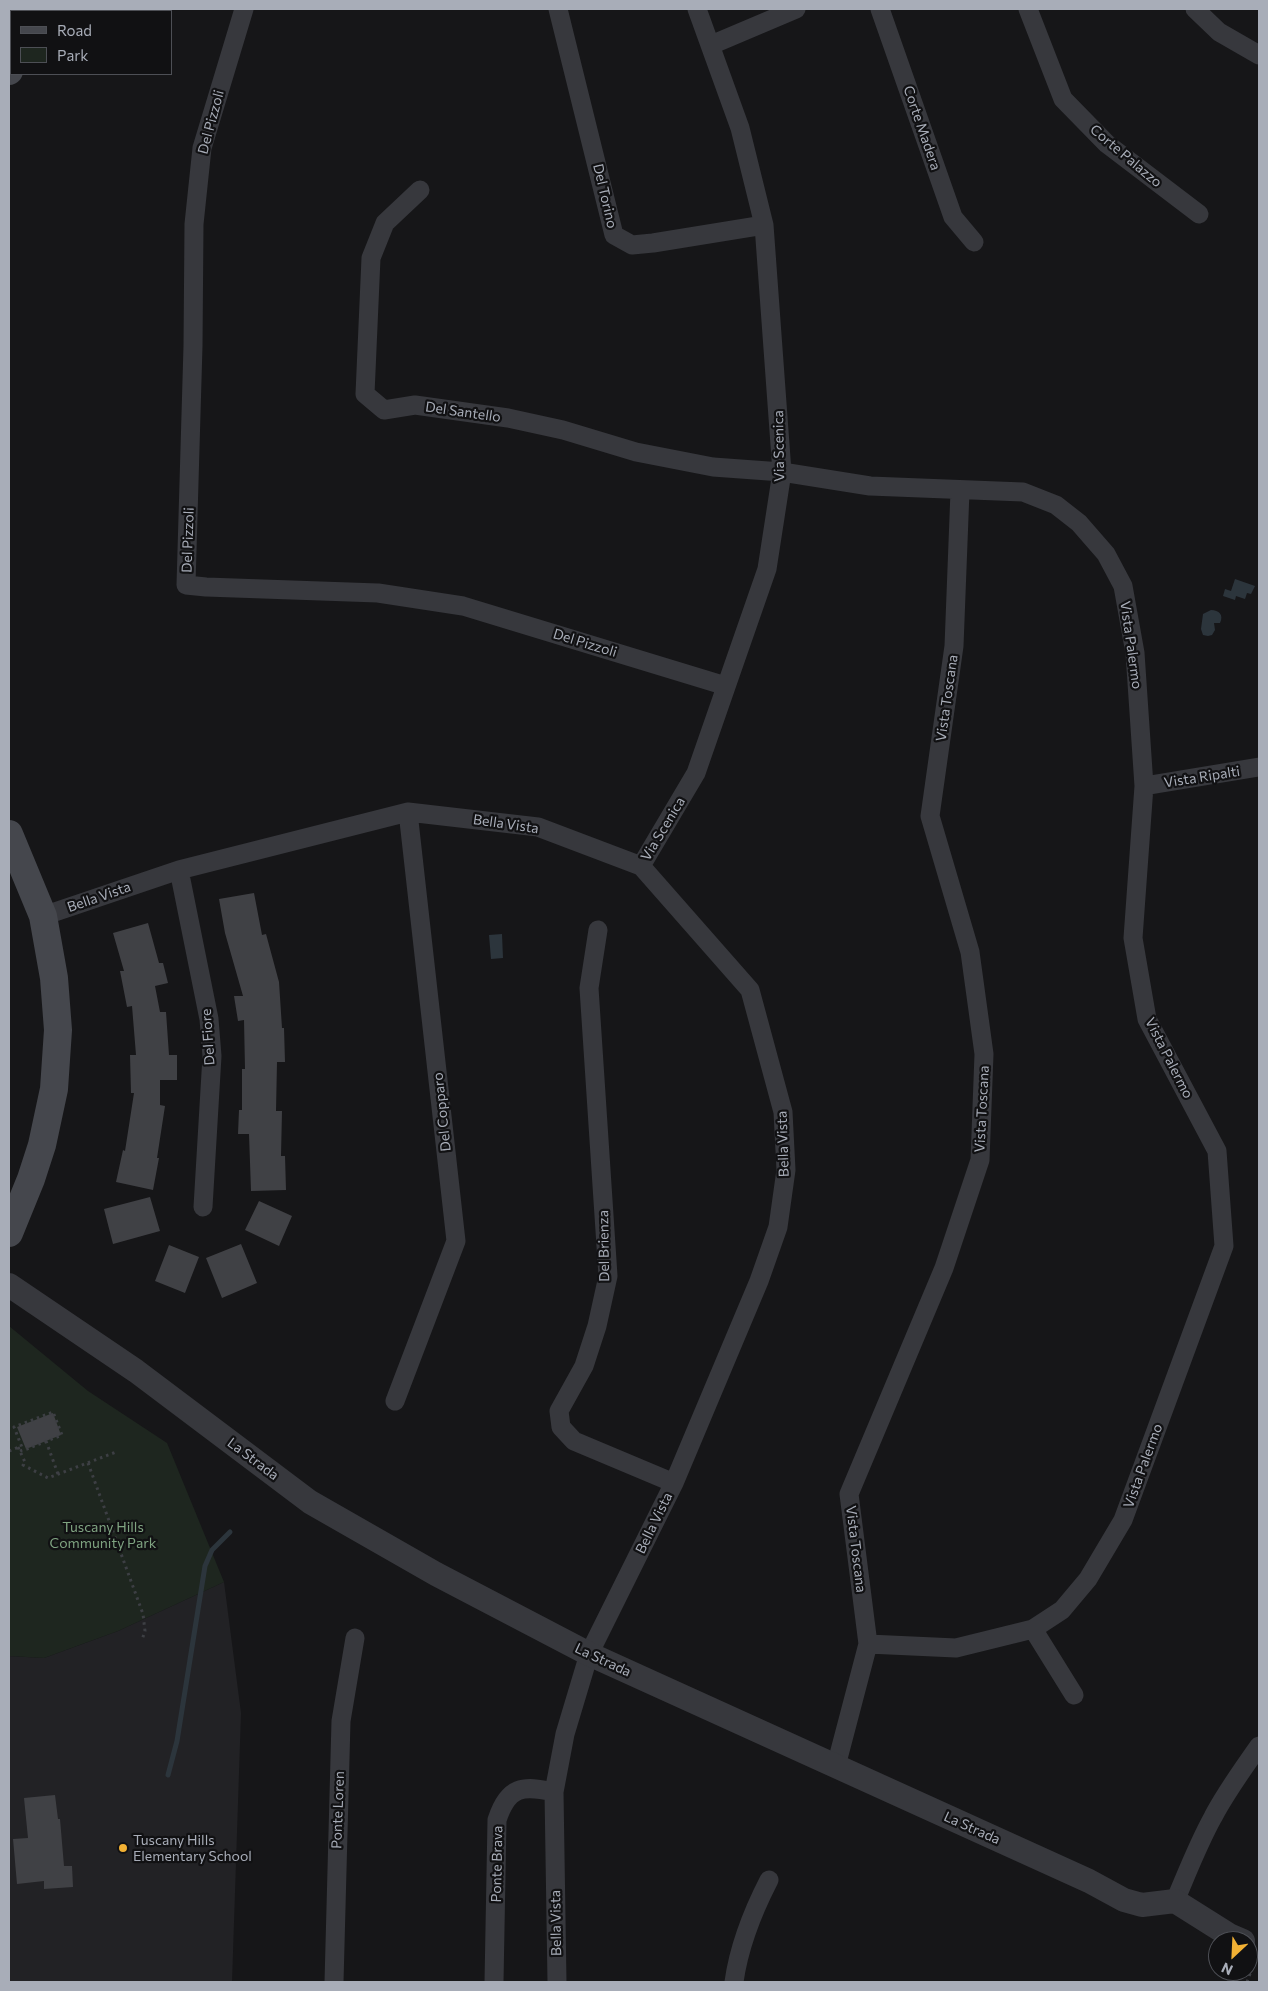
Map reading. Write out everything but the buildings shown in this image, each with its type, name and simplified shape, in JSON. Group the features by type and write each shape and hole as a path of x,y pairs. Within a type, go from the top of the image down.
{"main road":[{"path":"9,834 43,916 54,978 58,1030 54,1088 42,1146 9,1233"}],"street":[{"name":"Del Pizzoli","path":"244,9 202,148 194,224 193,346 186,585 206,588 378,593 463,606 726,686"},
{"name":"Del Torino","path":"558,9 614,235 632,244 653,243 764,225"},
{"name":"Via Scenica","path":"641,866 696,772 767,569 782,472 764,225 740,128 697,9"},
{"path":"711,45 796,9"},
{"name":"Corte Madera","path":"880,9 953,217 974,242"},
{"name":"Corte Palazzo","path":"1028,9 1063,99 1107,144 1199,214"},
{"path":"1195,9 1219,32 1259,55"},
{"name":"Del Santello","path":"420,190 385,223 371,258 366,394 384,410 415,405 508,418 563,430 636,452 713,467 782,472"},
{"name":"Vista Palermo","path":"782,472 870,486 1023,492 1056,505 1079,523 1106,554 1123,586 1135,653 1144,786 1133,938 1136,956 1148,1019 1217,1151 1224,1246 1124,1520 1088,1579 1062,1610 1033,1629 956,1648 868,1644"},
{"name":"Vista Toscana","path":"836,1766 868,1644 849,1494 944,1268 980,1160 984,1054 970,952 930,816 954,646 960,491"},
{"name":"Vista Ripalti","path":"1144,786 1259,767"},
{"name":"Bella Vista","path":"43,916 179,870 408,812 538,827 641,866 750,990 784,1112 786,1170 778,1227 759,1281 674,1483 589,1654 565,1734 554,1792 557,1982"},
{"name":"Del Copparo","path":"395,1401 456,1241 408,812"},
{"name":"Del Fiore","path":"179,870 210,1019 212,1056 203,1207"},
{"name":"Del Brienza","path":"598,930 589,988 608,1276 598,1326 584,1366 559,1411 561,1428 574,1441 674,1483"},
{"name":"La Strada","path":"9,1285 136,1371 310,1502 436,1574 589,1654 1089,1881 1124,1900 1142,1905 1176,1901"},
{"path":"1033,1629 1074,1695"},
{"name":"Ponte Loren","path":"334,1982 341,1721 355,1638"},
{"path":"1223,1931 1176,1901 1200,1842 1213,1817 1236,1778 1259,1746"},
{"name":"Ponte Brava","path":"494,1982 497,1820 501,1808 511,1795 518,1790 532,1787 554,1792"},
{"path":"734,1982 738,1957 753,1911 769,1880"}],"path":[{"path":"9,1451 21,1448 46,1441 62,1435 53,1412 14,1427 21,1448 25,1462 23,1466 48,1478 116,1452"},
{"path":"46,1441 58,1474"},
{"path":"88,1463 143,1614 145,1631 142,1640"},
{"path":"1247,1982 1259,1948"}],"shaded area":[{"path":"1235,579 1255,586 1251,594 1247,593 1245,599 1236,596 1235,600 1223,596 1225,589 1231,591"},
{"path":"1211,610 1220,614 1221,620 1220,623 1214,623 1215,630 1212,635 1203,635 1201,629 1203,614"},
{"path":"502,934 503,958 491,959 489,935"},
{"name":"Tuscany Hills Elementary School","path":"224,1582 241,1713 232,1982 9,1982 9,1656 44,1658 118,1631"}],"green space":[{"name":"Tuscany Hills Community Park","path":"9,1326 88,1391 167,1443 224,1582 118,1631 44,1658 9,1656"}],"waterway":[{"path":"168,1775 177,1741 205,1566 212,1550 230,1532"}],"place":[{"name":"Tuscany Hills Elementary School","path":"123,1848"}]}
